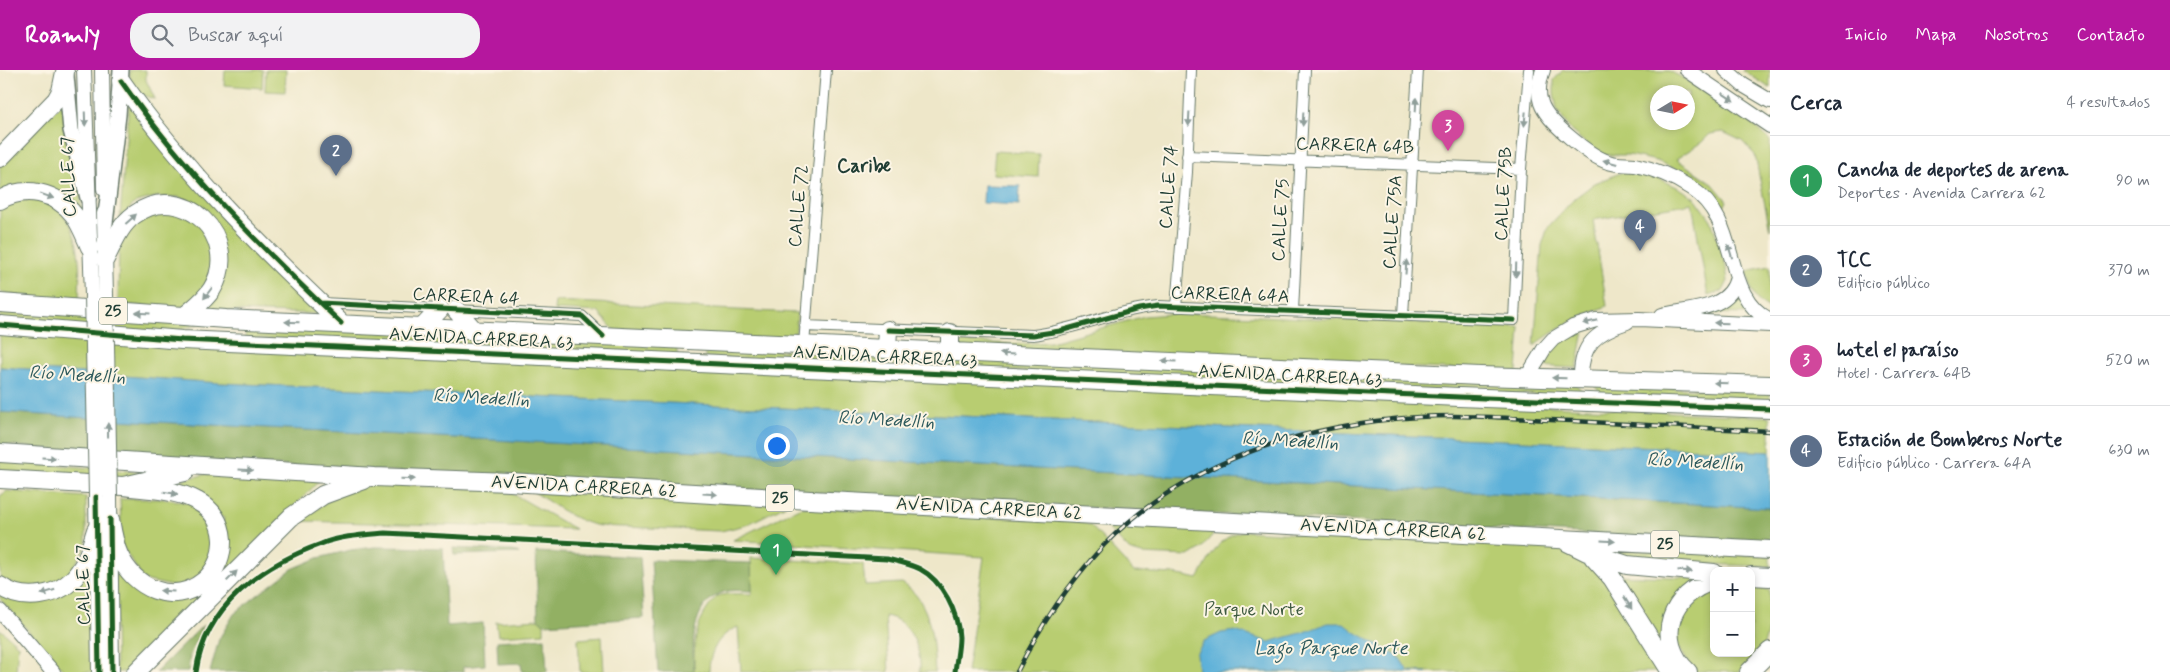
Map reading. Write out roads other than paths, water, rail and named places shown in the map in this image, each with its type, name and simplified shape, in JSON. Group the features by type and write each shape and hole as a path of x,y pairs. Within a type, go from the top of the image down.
{"highway":[{"path":"0,158 56,100 61,91 65,71"},
{"path":"121,76 152,125 201,182 269,255 341,324"},
{"path":"0,200 24,192 34,192 52,197 68,208 90,246"},
{"path":"105,259 121,228 133,215 148,206 183,206 198,214 211,226 218,240 221,257 218,274 211,290 184,316"},
{"name":"AVENIDA CARRERA 63","path":"2,302 226,319 1527,377 1770,385"},
{"path":"423,327 448,310 472,329"},
{"path":"182,340 226,319"},
{"name":"AVENIDA CARRERA 63","path":"0,325 182,340 1770,410"},
{"path":"887,348 888,330"},
{"path":"950,333 950,351"},
{"path":"1581,379 1599,403"},
{"name":"AVENIDA CARRERA 62","path":"0,453 207,468 510,482 810,500 1770,550"},
{"name":"AVENIDA CARRERA 62","path":"5,483 109,493 207,468"},
{"path":"136,672 297,513 323,495 374,477"},
{"path":"103,524 122,561 139,582 150,589 178,592 191,588 203,582 219,559 222,533 217,519 209,509 187,496 109,493"},
{"path":"0,586 12,593 24,596 36,596 58,589 77,576 103,524"},
{"path":"1560,539 1586,552 1627,565 1710,573"},
{"path":"1586,552 1601,564 1612,578 1671,672"},
{"path":"1755,576 1770,576"},
{"path":"1688,672 1679,664 1670,640 1669,627 1672,615 1686,595 1695,588 1710,582"},
{"path":"1749,672 1770,653"}],"main road":[{"name":"CALLE 67","path":"84,70 90,246 99,295 109,493 103,524 99,672"},
{"name":"CALLE 67","path":"99,295 105,259 102,70"},
{"path":"1543,70 1538,90 1541,105 1574,142 1596,157 1611,163 1634,165 1667,174 1690,187 1705,199 1719,218 1738,276 1750,305 1756,312 1770,320"},
{"path":"1687,70 1770,126"},
{"path":"1726,70 1732,77 1756,94 1770,101"},
{"path":"65,71 71,130 88,198"},
{"path":"104,223 121,76"},
{"path":"1756,94 1770,110"},
{"path":"1581,379 1581,364 1589,345 1606,330 1638,319 1716,304 1732,293 1738,276"},
{"path":"1527,377 1544,349 1553,339 1573,327 1596,320 1638,319 1770,325"},
{"name":"CALLE 67","path":"103,524 112,672"},
{"path":"0,611 53,672"},
{"path":"1762,672 1770,653"}],"street":[{"name":"CALLE 72","path":"804,345 826,70"},
{"name":"CALLE 74","path":"1176,307 1192,70"},
{"name":"CALLE 75","path":"1293,311 1306,70"},
{"name":"CALLE 75A","path":"1403,315 1418,70"},
{"name":"CALLE 75B","path":"1514,320 1520,169 1529,70"},
{"name":"CARRERA 64B","path":"1187,156 1520,169"},
{"name":"CARRERA 64","path":"320,303 582,316 603,336"},
{"name":"CARRERA 64A","path":"806,326 1033,335 1060,331 1144,308 1176,307 1514,320"}],"water":[{"path":"984,185 1020,186 1019,205 983,203"},
{"name":"Río Medellín","path":"0,367 220,383 1770,452 1770,508 119,420 0,412"},
{"name":"Lago Parque Norte","path":"1328,623 1344,623 1355,632 1399,657 1408,671 1427,672 1198,672 1196,654 1204,641 1221,633 1235,631 1269,642 1305,632"}],"railway":[{"path":"1017,672 1035,638 1067,590 1104,545 1136,516 1172,491 1209,469 1249,452 1290,438 1376,421 1438,416 1496,417 1770,431"}],"place":[{"name":"hotel el paraíso","path":"1448,151"},
{"name":"TCC","path":"336,176"},
{"name":"Estación de Bomberos Norte","path":"1640,251"},
{"name":"Cancha de deportes de arena","path":"776,575"}],"district":[{"name":"Caribe","path":"864,166"}],"park label":[{"name":"Parque Norte","path":"1254,610"}]}
